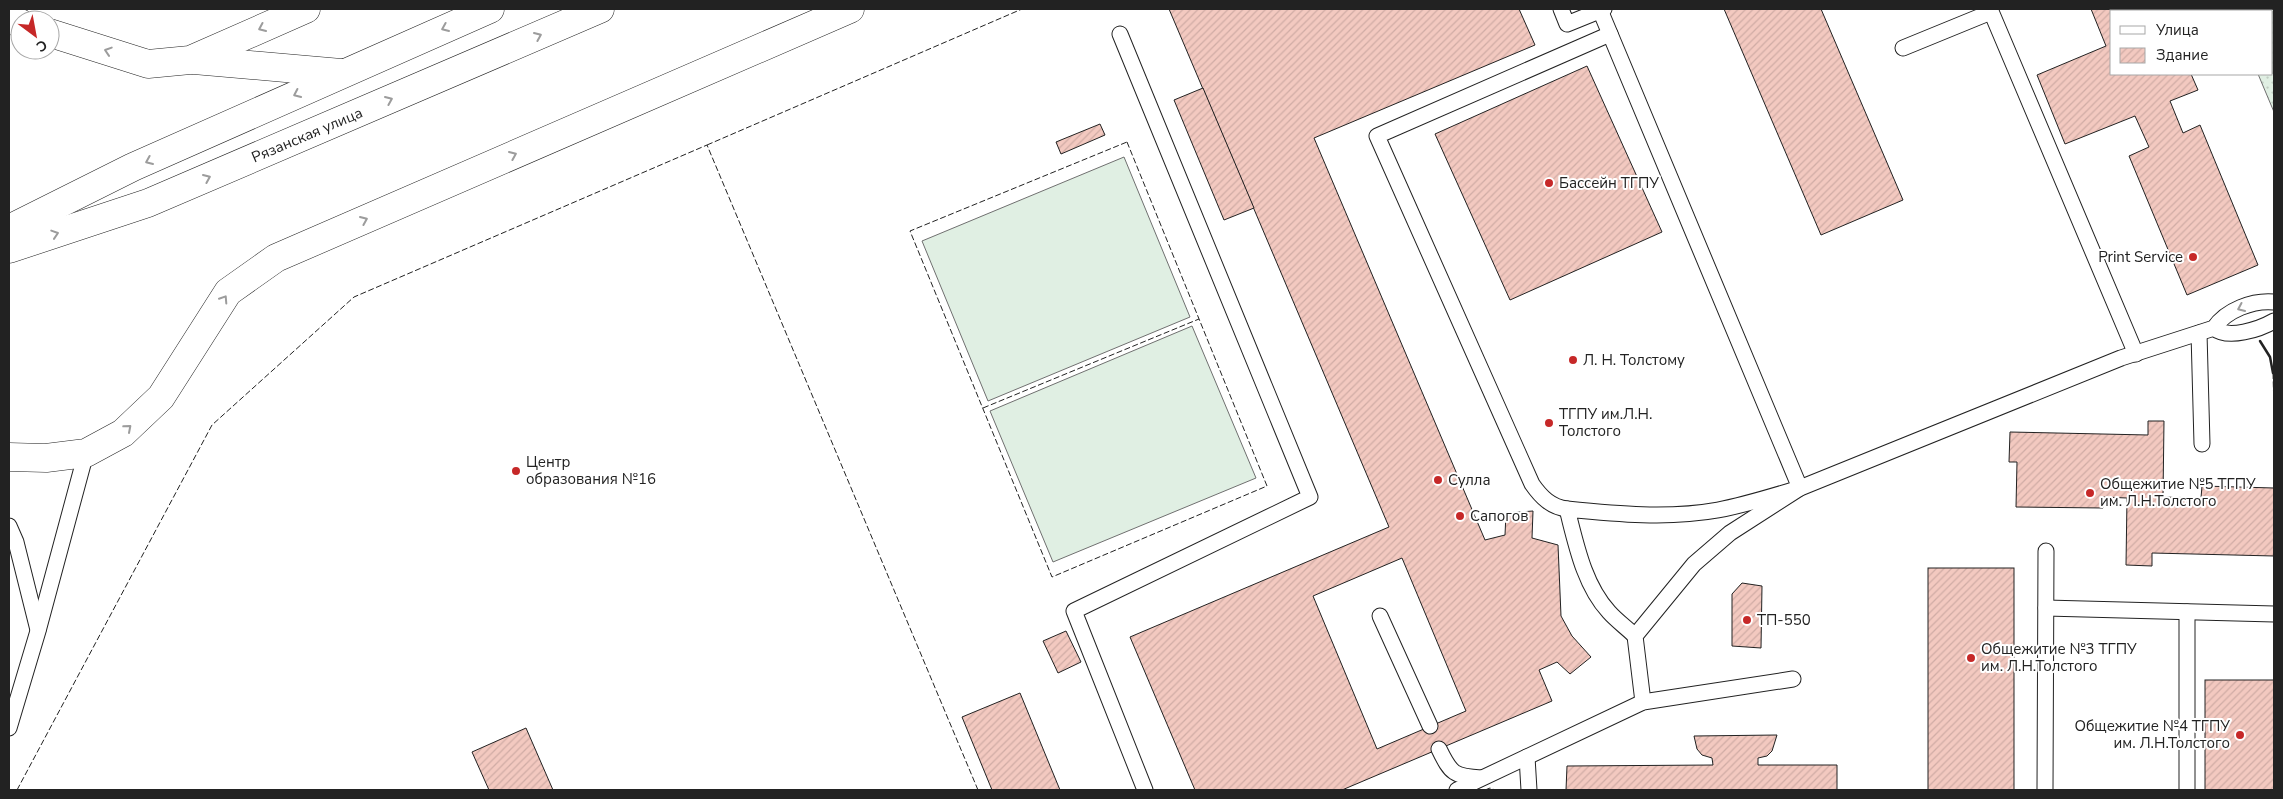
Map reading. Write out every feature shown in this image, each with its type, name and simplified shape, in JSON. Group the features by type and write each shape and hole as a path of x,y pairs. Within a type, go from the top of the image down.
{"main road":[{"path":"190,60 306,9"},
{"path":"9,229 133,167 490,9"},
{"name":"Рязанская улица","path":"9,249 148,203 600,9"},
{"path":"9,457 46,458 86,453 123,433 161,397 228,292 276,258 850,9"},
{"path":"60,36 148,64 190,60 342,73"}],"lane":[{"path":"1561,9 1567,24 1602,10 1610,34 1800,488"},
{"path":"1903,48 1990,10 2136,354"},
{"path":"1120,34 1310,497 1074,611 1145,790"},
{"path":"1610,34 1378,136 1532,484 1539,495 1556,508 1639,515 1681,514 1718,510 1800,488 2112,361 2214,328 2225,316 2243,307 2259,302 2274,302"},
{"path":"2214,328 2223,333 2235,332 2274,321"},
{"path":"2199,333 2202,444"},
{"path":"9,728 38,631 86,453"},
{"path":"1635,636 1678,581 1694,564 1730,534 1800,488"},
{"path":"1567,509 1576,547 1592,585 1609,612 1635,636 1643,702"},
{"path":"9,526 16,542 38,631"},
{"path":"2045,790 2046,551"},
{"path":"2046,608 2274,614"},
{"path":"2187,612 2187,790"},
{"path":"1380,616 1430,726"},
{"path":"1457,790 1643,702 1793,679"},
{"path":"1439,749 1447,765 1460,777 1483,778"},
{"path":"1528,758 1529,790"}],"green space":[{"path":"2274,9 2274,112 2258,75 2273,75 2273,10 2230,10"},
{"path":"1124,157 1190,317 988,401 922,241"},
{"path":"1192,326 1256,478 1053,562 990,411"}],"building":[{"path":"1169,9 1519,9 1535,45 1314,138 1485,540 1505,535 1506,513 1533,511 1532,538 1558,545 1561,616 1572,636 1591,657 1570,674 1557,662 1539,670 1552,701 1342,790 1195,790 1130,637 1389,527","holes":["1402,558 1466,711 1377,749 1313,596"]},
{"path":"1724,9 1821,9 1903,200 1821,235"},
{"path":"2091,9 2180,9 2110,10 2110,75 2191,75 2198,90 2170,101 2183,133 2200,125 2258,265 2187,295 2129,156 2149,147 2135,116 2065,144 2037,75 2106,46"},
{"name":"Бассейн ТГПУ","path":"1587,66 1662,232 1510,300 1435,134"},
{"path":"1203,88 1254,208 1224,220 1174,100"},
{"path":"1100,124 1105,135 1061,154 1056,142"},
{"name":"Общежитие №5 ТГПУ им. Л.Н.Толстого","path":"2148,421 2164,421 2163,497 2201,498 2202,486 2274,488 2274,556 2152,553 2152,566 2126,565 2127,498 2103,497 2103,508 2016,507 2017,462 2009,462 2010,432 2148,435"},
{"name":"Общежитие №3 ТГПУ им. Л.Н.Толстого","path":"1928,568 2014,568 2014,790 1928,790"},
{"name":"ТП-550","path":"1742,583 1762,586 1761,648 1732,646 1732,594"},
{"path":"1066,631 1081,662 1058,673 1043,641"},
{"name":"Общежитие №4 ТГПУ им. Л.Н.Толстого","path":"2205,680 2274,680 2274,790 2205,790"},
{"path":"1020,693 1060,790 992,790 962,717"},
{"path":"526,728 553,790 489,790 472,752"},
{"path":"1777,735 1772,751 1767,756 1758,758 1758,765 1837,765 1837,790 1566,790 1567,766 1713,765 1712,758 1702,755 1697,749 1694,736"}],"fence":[{"path":"707,145 1022,9"},
{"path":"1127,142 1267,486 1052,577 910,231 1127,142"},
{"path":"17,790 212,425 354,297 707,145 978,790"},
{"path":"983,408 1199,319"},
{"path":"2273,373 2274,410"},
{"path":"1485,790 1490,788 1495,790"}],"wall":[{"path":"2260,341 2270,357 2273,373"}],"place":[{"name":"Бассейн ТГПУ","path":"1549,183"},
{"name":"Print Service","path":"2193,257"},
{"name":"Л. Н. Толстому","path":"1573,360"},
{"name":"ТГПУ им.Л.Н. Толстого","path":"1549,423"},
{"name":"Центр образования №16","path":"516,471"},
{"name":"Сулла","path":"1438,480"},
{"name":"Общежитие №5 ТГПУ им. Л.Н.Толстого","path":"2090,493"},
{"name":"Сапогов","path":"1460,516"},
{"name":"ТП-550","path":"1747,620"},
{"name":"Общежитие №3 ТГПУ им. Л.Н.Толстого","path":"1971,658"},
{"name":"Общежитие №4 ТГПУ им. Л.Н.Толстого","path":"2240,735"}]}
